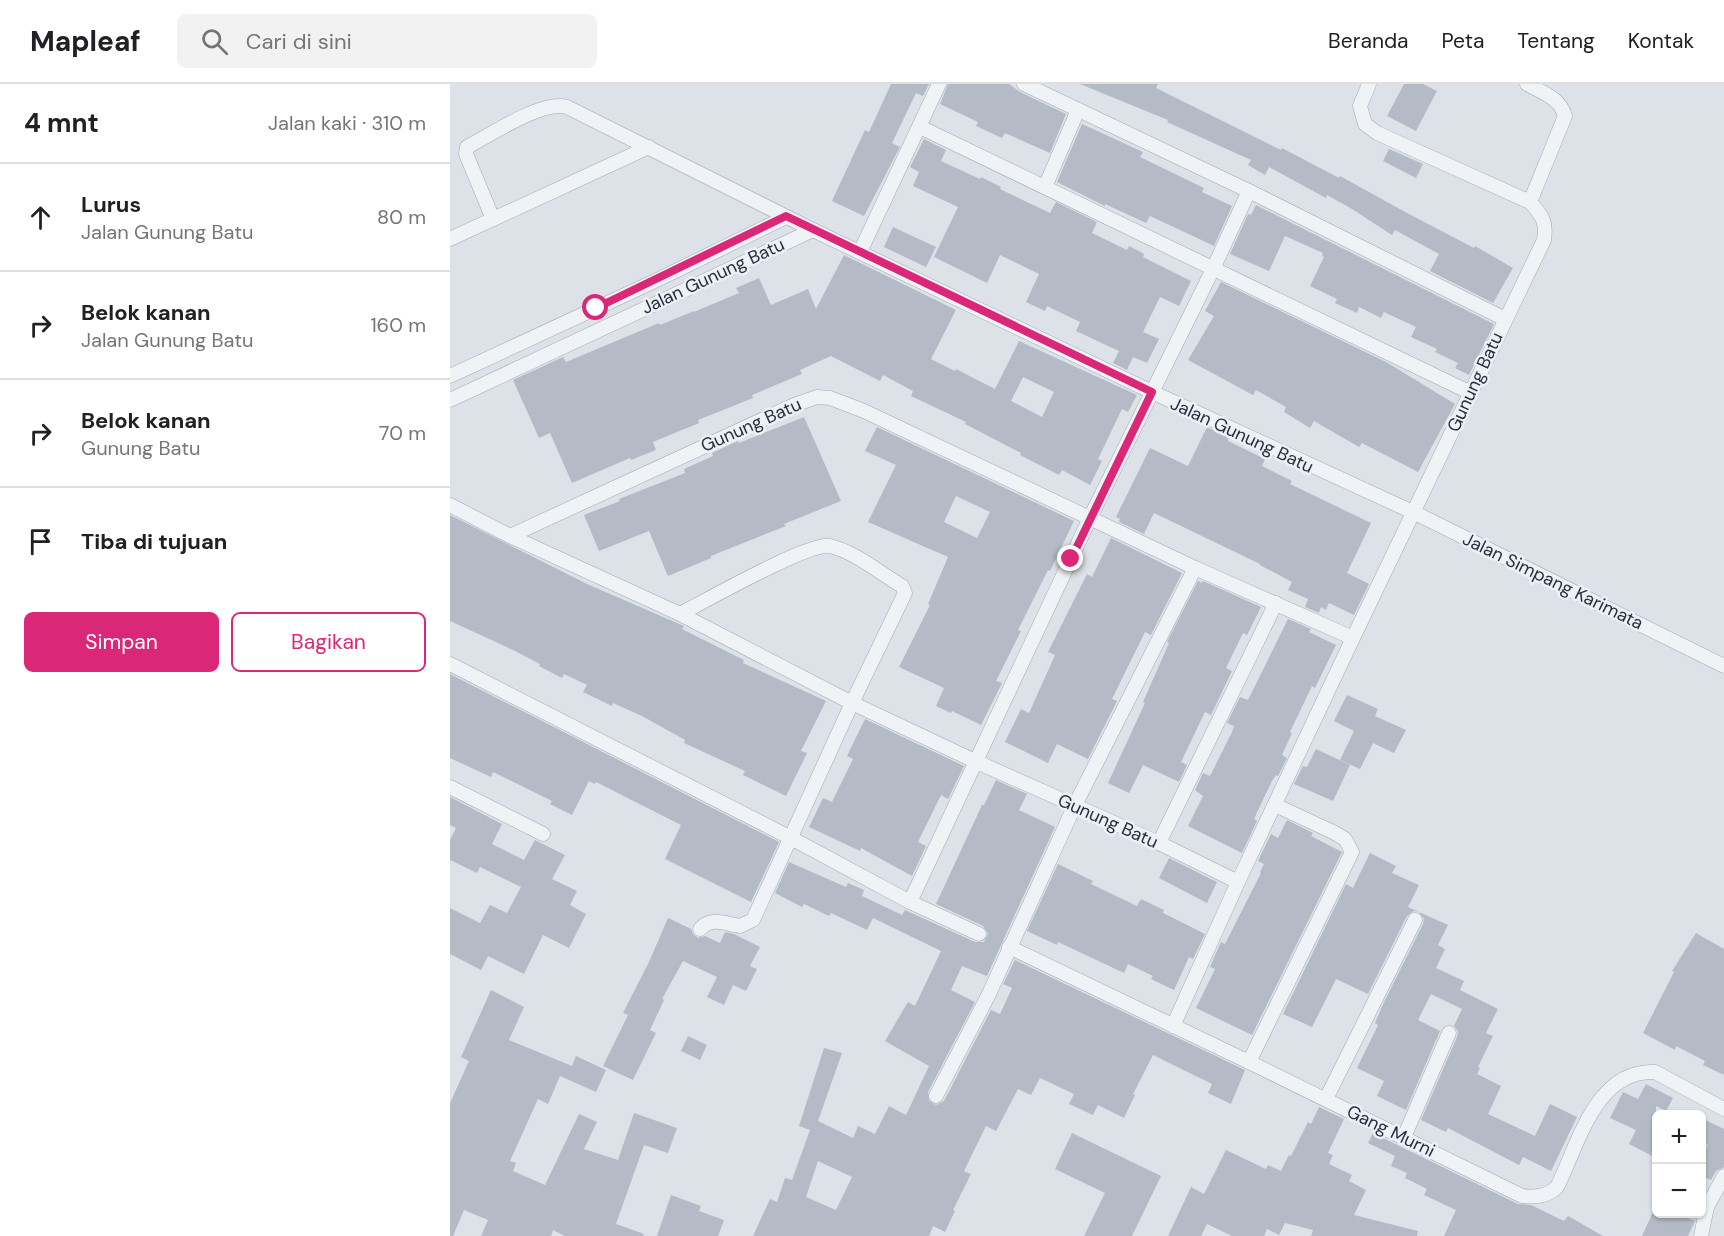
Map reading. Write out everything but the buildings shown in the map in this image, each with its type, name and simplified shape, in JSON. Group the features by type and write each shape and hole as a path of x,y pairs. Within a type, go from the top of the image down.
{"street":[{"path":"860,252 939,84"},
{"name":"Gunung Batu","path":"1024,84 1249,191 1505,319 1238,882 1173,1026"},
{"path":"1368,84 1360,106 1365,124 1377,133 1530,202 1543,216 1546,229 1544,240 1505,319"},
{"path":"1527,84 1557,101 1563,107 1565,117 1530,202"},
{"path":"493,219 466,153 467,147 529,114 559,104 786,216"},
{"path":"1045,187 1078,110"},
{"path":"920,127 1471,393"},
{"path":"450,239 649,147"},
{"path":"910,902 1090,518 1249,191"},
{"name":"Jalan Gunung Batu","path":"450,376 646,285 786,216 1380,499"},
{"name":"Jalan Gunung Batu","path":"454,398 813,230"},
{"path":"450,381 454,398"},
{"name":"Gunung Batu","path":"510,536 816,396 830,398 864,411 1195,568 1353,638"},
{"name":"Jalan Simpang Karimata","path":"1380,499 1414,513 1724,666"},
{"name":"Gunung Batu","path":"450,505 510,536 680,614 852,703 1074,807 1159,843 1238,882"},
{"path":"680,614 784,560 816,547 832,547 850,554 902,586 905,593 753,920 741,926 717,921 707,922 700,929"},
{"path":"936,1096 989,994 1074,807 1195,568"},
{"path":"1159,843 1276,603"},
{"path":"450,664 791,838 910,902 979,934"},
{"path":"450,787 543,834"},
{"path":"1249,1062 1352,852 1345,839 1275,805"},
{"path":"1326,1099 1415,920"},
{"name":"Gang Murni","path":"1009,947 1522,1196 1551,1193 1557,1187 1591,1112 1608,1091 1627,1077 1655,1072 1724,1109"},
{"path":"1404,1137 1449,1033"},
{"path":"1701,1236 1707,1208 1724,1176"}],"route":[{"path":"596,308 786,216 1152,392 1071,559"}]}
